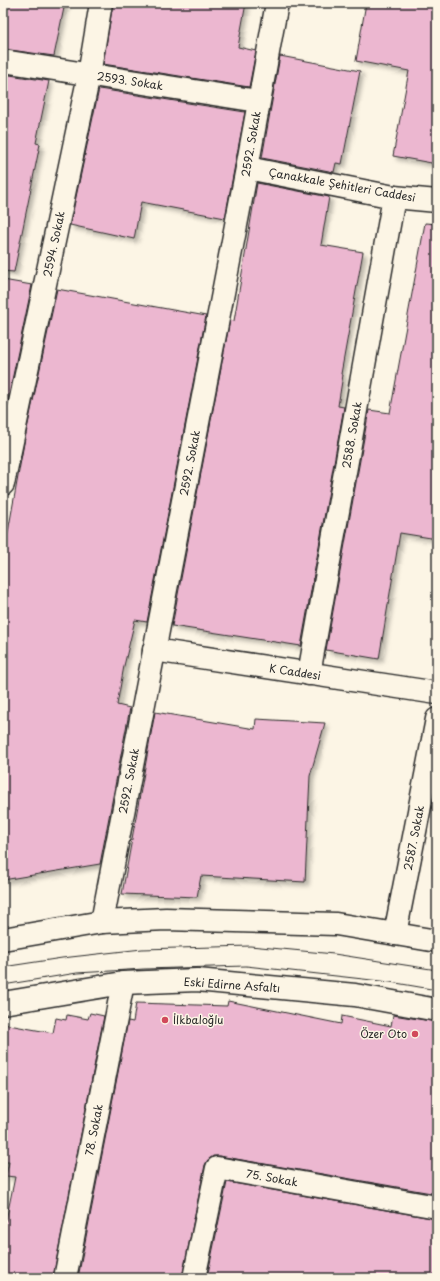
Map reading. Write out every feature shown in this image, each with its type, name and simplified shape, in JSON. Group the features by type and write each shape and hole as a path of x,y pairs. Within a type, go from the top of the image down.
{"street":[{"name":"2594. Sokak","path":"3,484 89,75 101,3"},
{"name":"2592. Sokak","path":"102,922 247,168 277,3"},
{"name":"2593. Sokak","path":"3,60 258,101"},
{"name":"Çanakkale Şehitleri Caddesi","path":"247,168 394,197 437,201"},
{"name":"2588. Sokak","path":"309,674 394,197"},
{"name":"K Caddesi","path":"154,650 437,693"},
{"name":"2587. Sokak","path":"395,934 437,719"},
{"path":"3,939 102,922 166,919 336,924 437,941"},
{"name":"Eski Edirne Asfaltı","path":"3,1004 123,983 197,980 355,995 437,1010"},
{"name":"78. Sokak","path":"65,1278 123,983"},
{"name":"75. Sokak","path":"194,1278 217,1168 437,1207"}],"building":[{"path":"3,3 65,3 54,56 3,49"},
{"path":"113,3 246,3 238,47 256,51 249,87 103,64"},
{"path":"366,3 437,3 437,164 393,156 409,71 356,61"},
{"path":"280,56 360,71 342,164 336,163 334,172 262,158"},
{"path":"3,74 49,81 36,143 40,144 14,272 3,271"},
{"path":"99,89 245,112 225,218 141,202 134,239 70,225"},
{"path":"257,183 329,197 321,245 363,252 341,374 343,375 338,406 344,407 301,646 172,626 230,320 234,321"},
{"path":"425,223 437,224 437,539 400,533 379,659 326,650 369,410 390,413"},
{"path":"3,280 32,285 3,423"},
{"path":"57,289 206,316 147,622 135,620 124,666 117,705 130,708 100,864 3,880 3,560 24,443"},
{"path":"155,712 255,729 256,719 325,723 310,776 305,882 201,876 197,897 122,894"},
{"path":"228,1001 341,1024 342,1016 391,1026 393,1015 437,1022 437,1194 213,1156 205,1165 182,1278 78,1278 128,1021 133,1022 136,1003 227,1006"},
{"path":"90,1013 104,1016 53,1278 3,1278 3,1235 15,1177 6,1176 9,1162 3,1162 3,1024 53,1033 56,1018 66,1020 67,1015 88,1019"},
{"path":"227,1182 437,1219 437,1278 207,1278"}],"tram line":[{"path":"3,967 62,958 142,949 250,946 334,954 437,970"},
{"path":"3,985 77,973 144,969 246,966 390,982 437,990"}],"place":[{"name":"İlkbaloğlu","path":"165,1020"},
{"name":"Özer Oto","path":"415,1034"}]}
